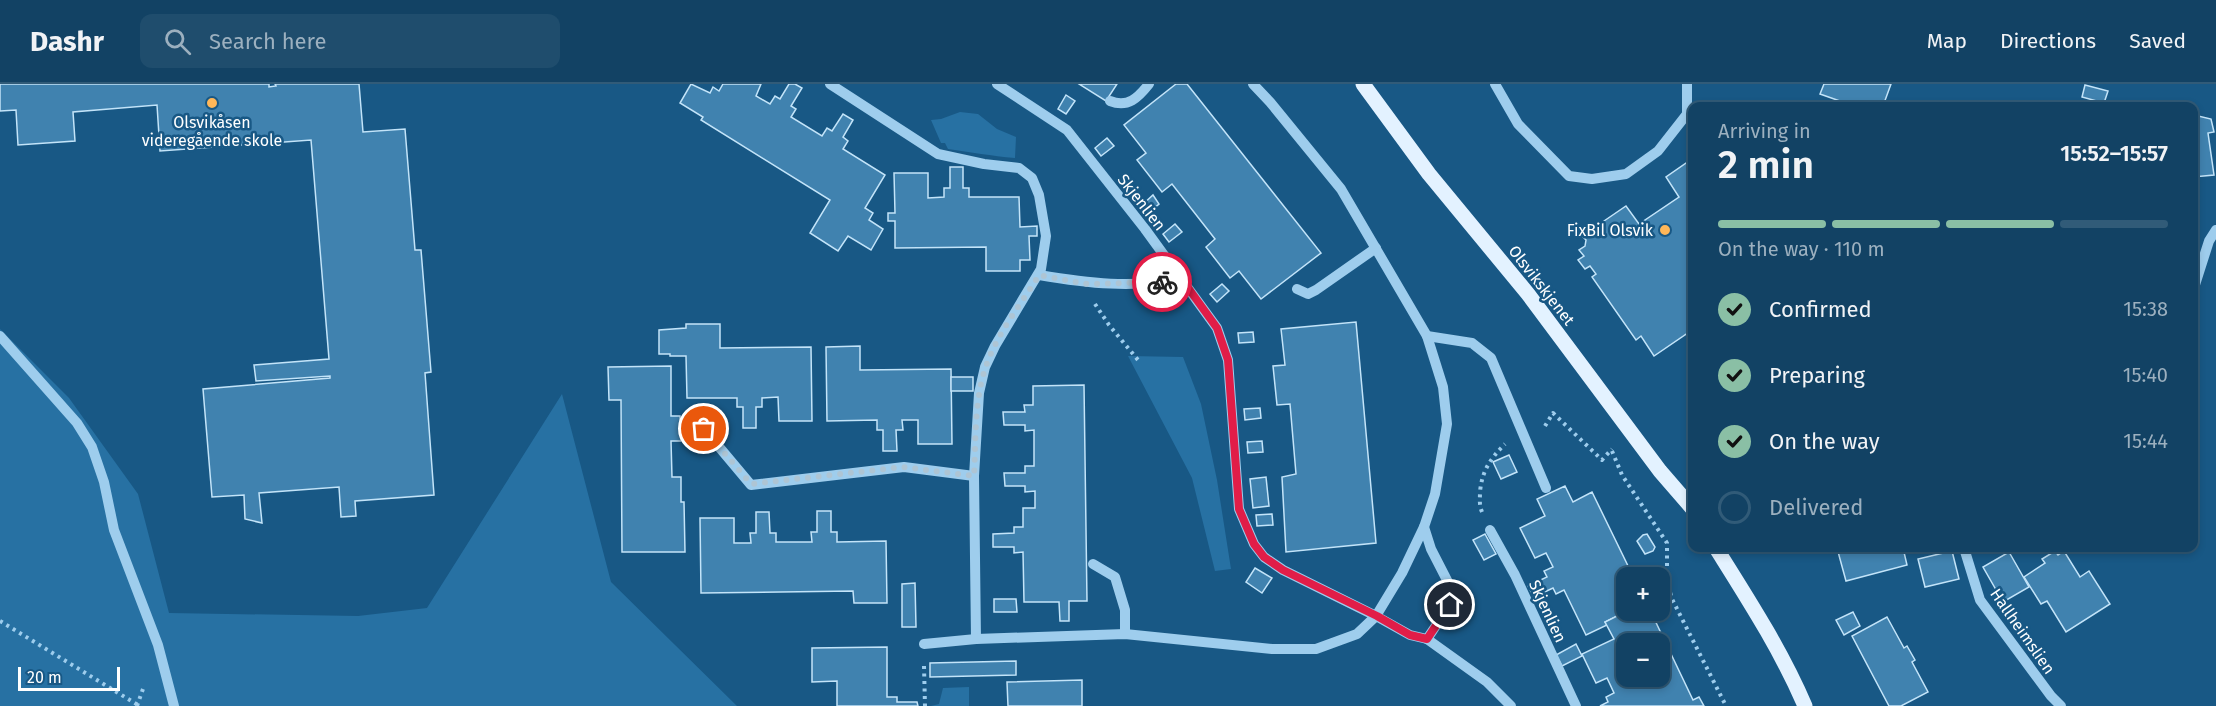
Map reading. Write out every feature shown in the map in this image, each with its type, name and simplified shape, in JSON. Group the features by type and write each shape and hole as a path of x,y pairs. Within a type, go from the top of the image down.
{"main road":[{"name":"Olsvikskjenet","path":"1363,84 1429,174 1528,294 1660,471 1688,503"},
{"path":"1719,552 1760,618 1805,706"}],"street":[{"path":"830,84 938,154 984,164 1019,168 1032,178 1039,195 1046,236 1039,275 995,346 985,367 979,393 974,476 976,639"},
{"name":"Skjenlien","path":"997,84 1067,130 1217,328 1228,360 1239,509 1254,544 1264,557 1283,570 1377,616 1410,635 1427,639 1487,682 1511,706"},
{"path":"1110,101 1119,105 1129,103 1149,84"},
{"path":"924,644 976,639 1125,634 1272,649 1316,649 1357,634 1377,616 1402,573 1424,527 1435,494 1447,424 1443,387 1426,336 1341,189 1253,84"},
{"path":"1496,84 1518,124 1569,176 1592,179 1626,174 1658,151 1688,117"},
{"path":"1687,84 1689,102"},
{"path":"2198,275 2209,241 2216,230"},
{"path":"1297,289 1308,294 1316,290 1376,248"},
{"path":"1039,275 1087,284 1133,284 1181,278"},
{"path":"0,336 77,423 92,447 104,482 114,530 158,645 174,706"},
{"path":"1426,336 1472,343 1491,358 1546,489"},
{"path":"704,429 751,484 903,467 974,476"},
{"path":"1424,527 1431,549 1450,586 1450,605 1427,639"},
{"name":"Skjenlien","path":"1490,530 1515,575 1576,706"},
{"name":"Hallheimslien","path":"1965,552 1980,600 2053,701 2061,706"},
{"path":"1093,564 1114,577 1125,610 1125,634"}],"path":[{"path":"1087,284 1096,306 1138,360"},
{"path":"1490,530 1480,506 1481,478 1489,461 1504,444 1538,436 1553,413 1602,460 1612,450"},
{"path":"1610,442 1622,475 1668,543 1667,571 1671,597 1726,706"},
{"path":"0,621 138,705"},
{"path":"924,644 925,706"}],"shaded area":[{"path":"960,112 978,114 997,129 1016,137 1015,158 948,149 945,143 941,143 931,120"},
{"path":"0,329 69,398 138,494 169,613 358,616 427,608 562,394 611,582 737,706 0,706"},
{"path":"1128,356 1183,357 1201,404 1217,480 1231,569 1215,571 1192,478"},
{"path":"969,687 969,706 931,706 939,704 943,688"}],"building":[{"path":"0,84 269,84 269,87 276,86 275,84 359,84 363,132 405,129 415,250 421,250 431,372 425,373 434,495 355,501 356,516 341,517 339,487 259,493 262,523 245,519 244,495 212,497 203,389 330,378 330,376 256,381 254,365 329,359 311,140 160,151 157,105 73,112 75,141 18,145 16,110 0,111"},
{"path":"691,84 710,93 713,87 719,91 723,84 761,84 756,96 770,104 775,96 780,99 789,84 795,84 802,88 791,106 796,109 791,117 822,136 827,128 832,131 843,114 853,120 843,137 848,141 843,149 885,175 865,208 873,213 869,220 883,229 871,250 848,236 838,251 810,233 830,200 701,120 703,117 680,103"},
{"path":"1079,84 1117,84 1106,101"},
{"path":"1176,84 1187,84 1321,253 1261,299 1239,271 1230,278 1206,247 1215,239 1172,184 1162,192 1137,160 1146,153 1124,125"},
{"path":"1824,84 1891,84 1884,102 1843,102 1820,94"},
{"path":"2085,85 2108,91 2104,102 2082,97"},
{"path":"1066,95 1075,101 1066,114 1058,109"},
{"path":"2198,116 2211,119 2214,132 2208,133 2214,175 2198,177"},
{"path":"1107,138 1114,146 1101,156 1095,148"},
{"path":"1688,162 1688,333 1654,356 1641,336 1636,340 1592,277 1596,274 1590,266 1585,269 1578,260 1584,256 1579,250 1585,246 1586,240 1582,236 1626,206 1639,224 1679,197 1666,177"},
{"path":"950,167 963,167 963,188 969,188 969,197 1019,197 1020,227 1037,226 1037,236 1029,236 1030,260 1020,260 1020,271 986,271 986,247 895,248 895,221 888,221 888,213 895,213 894,173 928,173 928,198 944,197 944,188 950,188"},
{"path":"1153,195 1159,204 1147,214 1141,206"},
{"path":"1175,224 1182,232 1169,242 1163,234"},
{"path":"1222,284 1229,291 1217,302 1210,294"},
{"path":"1356,322 1376,543 1286,552 1282,477 1296,474 1290,404 1277,405 1273,366 1285,365 1281,329"},
{"path":"686,324 720,324 720,348 811,347 812,421 779,421 778,397 762,398 762,407 756,407 756,428 743,428 743,407 737,407 737,398 687,398 686,356 659,354 659,330 686,328"},
{"path":"1253,332 1254,342 1239,343 1238,333"},
{"path":"860,346 860,370 951,369 952,444 918,444 918,420 902,420 903,430 896,430 897,451 883,451 883,430 877,430 877,420 827,421 826,347"},
{"path":"671,366 671,416 680,416 681,441 671,441 672,477 681,477 685,552 622,552 621,400 609,400 608,367"},
{"path":"951,377 973,377 973,391 951,391"},
{"path":"1084,385 1087,601 1069,601 1069,621 1060,621 1059,602 1024,602 1023,552 1014,553 1014,547 993,547 993,534 1014,533 1014,527 1023,527 1023,508 1035,508 1035,491 1025,492 1025,486 1005,486 1004,473 1025,473 1025,466 1034,466 1034,430 1025,431 1025,425 1004,425 1003,412 1025,412 1024,405 1033,405 1033,386"},
{"path":"1260,408 1261,418 1245,420 1244,409"},
{"path":"1262,441 1263,452 1248,453 1247,442"},
{"path":"1509,455 1517,472 1501,479 1493,462"},
{"path":"1266,477 1269,506 1253,508 1250,479"},
{"path":"1565,486 1573,502 1592,492 1629,567 1616,567 1616,616 1605,622 1607,625 1586,635 1564,590 1556,594 1553,588 1534,597 1528,586 1547,577 1544,571 1553,567 1546,553 1535,558 1520,528 1545,516 1537,499"},
{"path":"817,511 831,511 831,532 837,532 837,542 886,541 887,603 854,603 853,591 701,593 700,518 734,518 734,543 751,543 750,533 756,533 756,512 769,512 770,533 776,533 776,542 812,542 811,532 817,532"},
{"path":"1272,514 1273,525 1257,526 1256,515"},
{"path":"1485,534 1496,554 1484,560 1473,540"},
{"path":"1647,534 1655,547 1653,551 1645,554 1637,541"},
{"path":"1838,552 1904,552 1907,565 1846,581"},
{"path":"1952,552 1959,579 1925,587 1918,559"},
{"path":"2009,552 2029,587 2003,602 1983,567"},
{"path":"2053,552 2058,555 2065,552 2080,577 2089,571 2110,604 2066,632 2047,601 2041,604 2024,577 2045,563 2042,559"},
{"path":"1255,568 1272,578 1262,593 1246,582"},
{"path":"915,583 916,627 902,627 902,584"},
{"path":"994,599 1016,599 1017,612 994,612"},
{"path":"1853,612 1860,626 1844,635 1836,620"},
{"path":"1616,616 1616,621 1655,621 1661,633 1616,633 1616,687 1670,687 1670,652 1693,700 1699,697 1704,706 1600,706 1608,702 1606,697 1614,693 1607,678 1596,683 1582,654 1614,639 1605,622"},
{"path":"1887,617 1904,648 1907,646 1915,660 1912,662 1928,692 1901,706 1889,706 1852,636"},
{"path":"1576,644 1582,656 1562,666 1556,655"},
{"path":"887,647 887,697 897,697 897,702 917,702 918,706 837,706 837,681 812,682 812,648"},
{"path":"1016,661 1016,675 930,677 930,663"},
{"path":"1082,680 1082,706 1008,706 1007,682"}],"way so far":[{"path":"704,429 751,484 903,467 974,476 979,393 985,367 995,346 1039,275 1087,284 1162,282"}],"place":[{"name":"Olsvikåsen videregående skole","path":"212,103"},
{"name":"FixBil Olsvik","path":"1665,230"}],"route":[{"path":"1162,282 1181,278 1217,328 1228,360 1239,509 1254,544 1264,557 1283,570 1332,596 1377,616 1410,635 1427,639 1450,605"}]}
